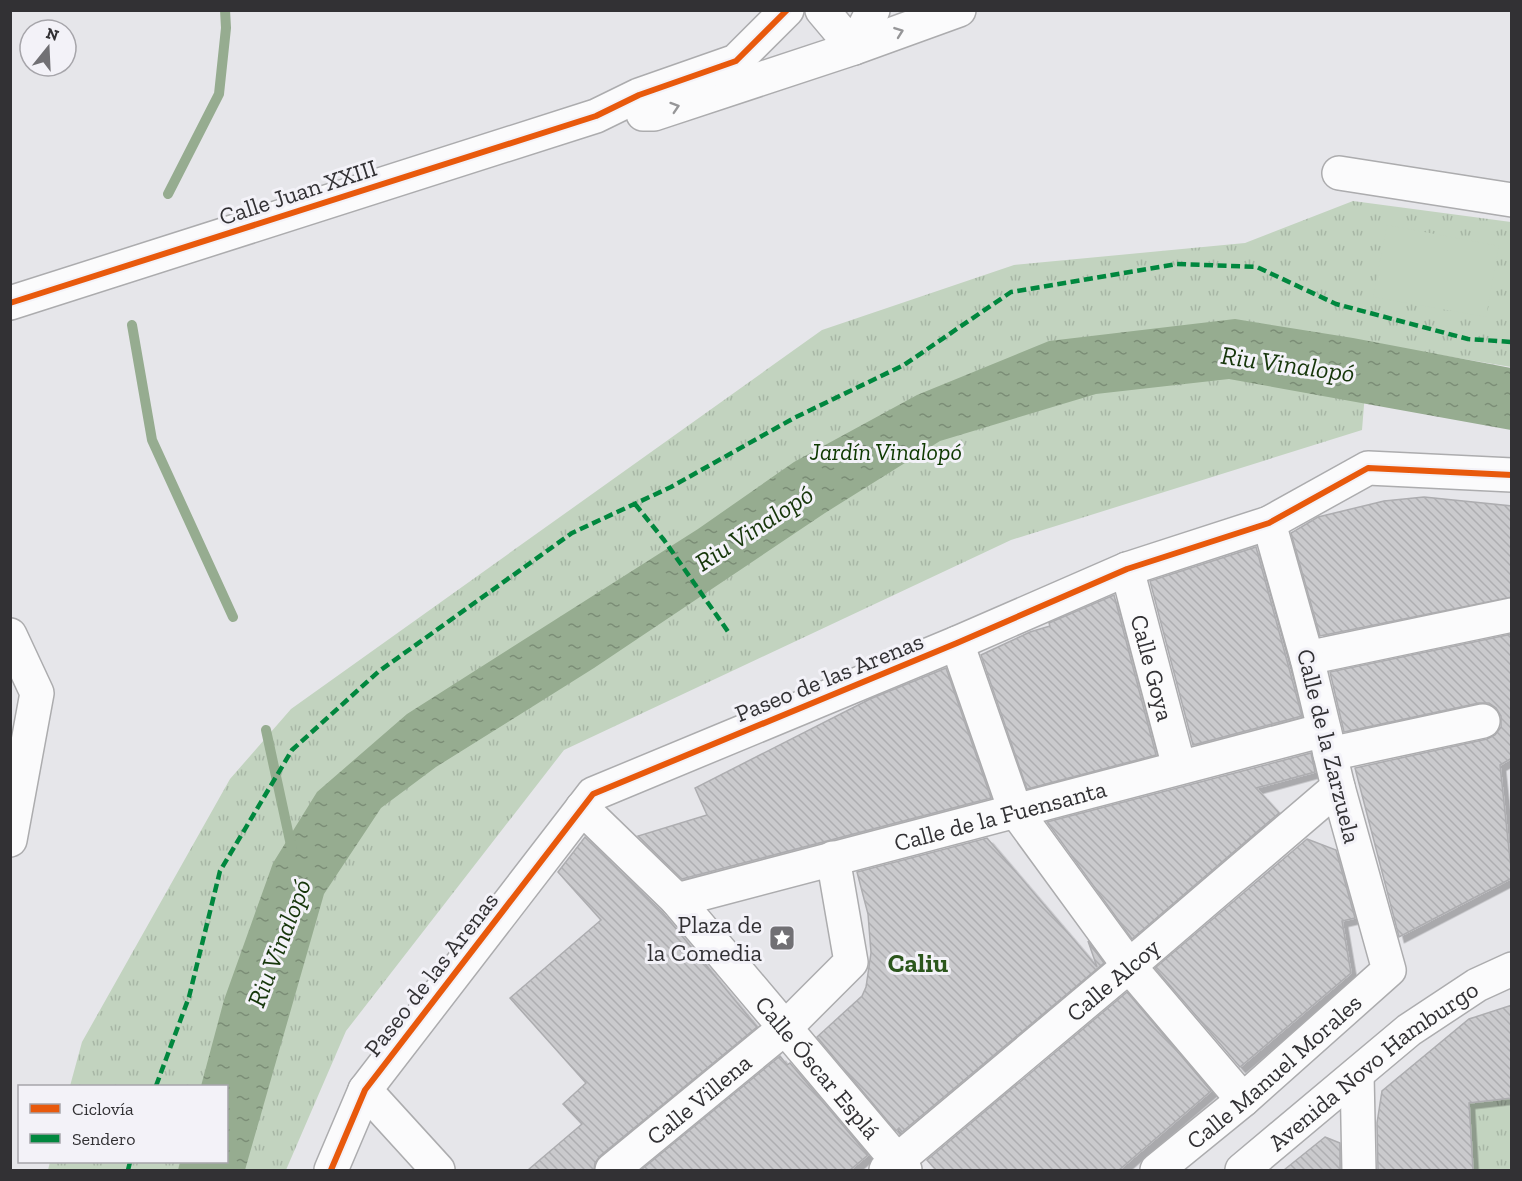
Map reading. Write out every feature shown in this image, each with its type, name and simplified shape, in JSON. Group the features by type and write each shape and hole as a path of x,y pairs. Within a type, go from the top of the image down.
{"street":[{"path":"596,116 639,94 736,61 787,10"},
{"path":"822,10 854,48"},
{"path":"854,48 873,10"},
{"path":"596,116 654,114 854,48 959,10"},
{"name":"Calle Juan XXIII","path":"10,303 596,116"},
{"path":"1339,173 1512,200"},
{"name":"Paseo de las Arenas","path":"331,1170 365,1090 593,794 957,643 1127,569 1269,523 1368,468 1512,475"},
{"name":"Calle de la Zarzuela","path":"1269,523 1307,658 1338,787 1389,970"},
{"name":"Calle Goya","path":"1127,569 1179,767"},
{"path":"1307,658 1512,615"},
{"path":"10,635 37,693 10,840"},
{"path":"957,643 1015,810 1129,966 1243,1100"},
{"name":"Calle de la Fuensanta","path":"677,900 1179,767 1327,742 1483,721"},
{"name":"Calle Alcoy","path":"896,1167 1338,787"},
{"name":"Calle Óscar Esplá","path":"582,808 677,900 786,1027 896,1167"},
{"path":"786,1027 851,962 833,858"},
{"name":"Avenida Novo Hamburgo","path":"1242,1170 1409,1030 1477,985 1512,969"},
{"name":"Calle Manuel Morales","path":"1157,1170 1243,1100 1389,970"},
{"name":"Calle Villena","path":"612,1170 786,1027"},
{"path":"1357,1074 1359,1170"},
{"path":"365,1090 438,1170"}],"green space":[{"name":"Jardín Vinalopó","path":"1353,201 1511,222 1511,367 1369,343 1362,430 1011,540 564,750 346,1031 286,1170 48,1170 50,1163 228,1163 228,1085 70,1085 82,1042 230,779 291,709 822,330 1014,265 1245,243"},
{"path":"1387,225 1499,246 1486,317 1373,297"},
{"path":"1511,1098 1511,1170 1473,1170 1469,1103"}],"water":[{"name":"Riu Vinalopó","path":"1235,319 1353,338 1511,368 1511,430 1229,379 1096,394 940,441 825,513 594,668 436,767 381,808 324,894 245,1170 178,1170 180,1163 228,1163 228,1085 201,1085 224,1000 273,863 317,792 407,714 698,529 794,462 917,395 1049,341"}],"building":[{"path":"1424,497 1512,506 1512,597 1320,636 1291,533 1318,517 1384,501"},
{"path":"1256,547 1302,716 1193,745 1150,581"},
{"path":"1114,595 1156,755 1027,789 981,655 1030,632 1050,626 1049,623"},
{"path":"1512,634 1512,758 1500,765 1512,878 1399,937 1355,768 1487,739 1495,735 1501,727 1501,716 1489,703 1479,703 1344,732 1330,672"},
{"path":"946,668 991,798 682,879 638,836 707,815 695,788 870,699"},
{"path":"1311,753 1315,772 1256,788 1279,813 1132,939 1047,822"},
{"path":"585,837 663,913 757,1027 600,1156 595,1163 594,1170 528,1170 582,1124 563,1104 586,1083 510,998 601,920 558,872"},
{"path":"987,838 1097,967 1088,941 1104,963 902,1132 899,1128 896,1131 817,1037 862,996 866,987 871,953 868,914 857,872"},
{"path":"1307,839 1336,850 1355,918 1342,921 1351,973 1240,1067 1155,968"},
{"path":"1127,992 1211,1091 1119,1170 936,1170 927,1160"},
{"path":"1512,1005 1512,1098 1469,1103 1473,1170 1378,1170 1377,1123 1382,1091 1469,1019"},
{"path":"780,1056 787,1065 790,1063 868,1155 850,1170 641,1170"},
{"path":"1325,1137 1340,1143 1340,1170 1284,1170"}],"waterway":[{"path":"168,194 219,94 226,28 225,10"},
{"path":"132,325 152,440 233,617"},
{"path":"266,730 292,850"}],"marked path":[{"path":"156,1085 189,997 220,871 292,750 378,672 572,533 671,487 794,418 904,365 1011,292 1177,264 1257,267 1336,304 1468,339 1512,342"},
{"path":"635,504 664,540 729,633"},
{"path":"128,1170 130,1163"}],"cycle path":[{"path":"10,303 596,116 639,95 736,61 787,10"},
{"path":"331,1170 365,1090 593,794 957,643 1127,569 1269,523 1368,468 1512,475"}],"place":[{"name":"Plaza de la Comedia","path":"782,938"}],"district":[{"name":"Caliu","path":"918,963"}]}
